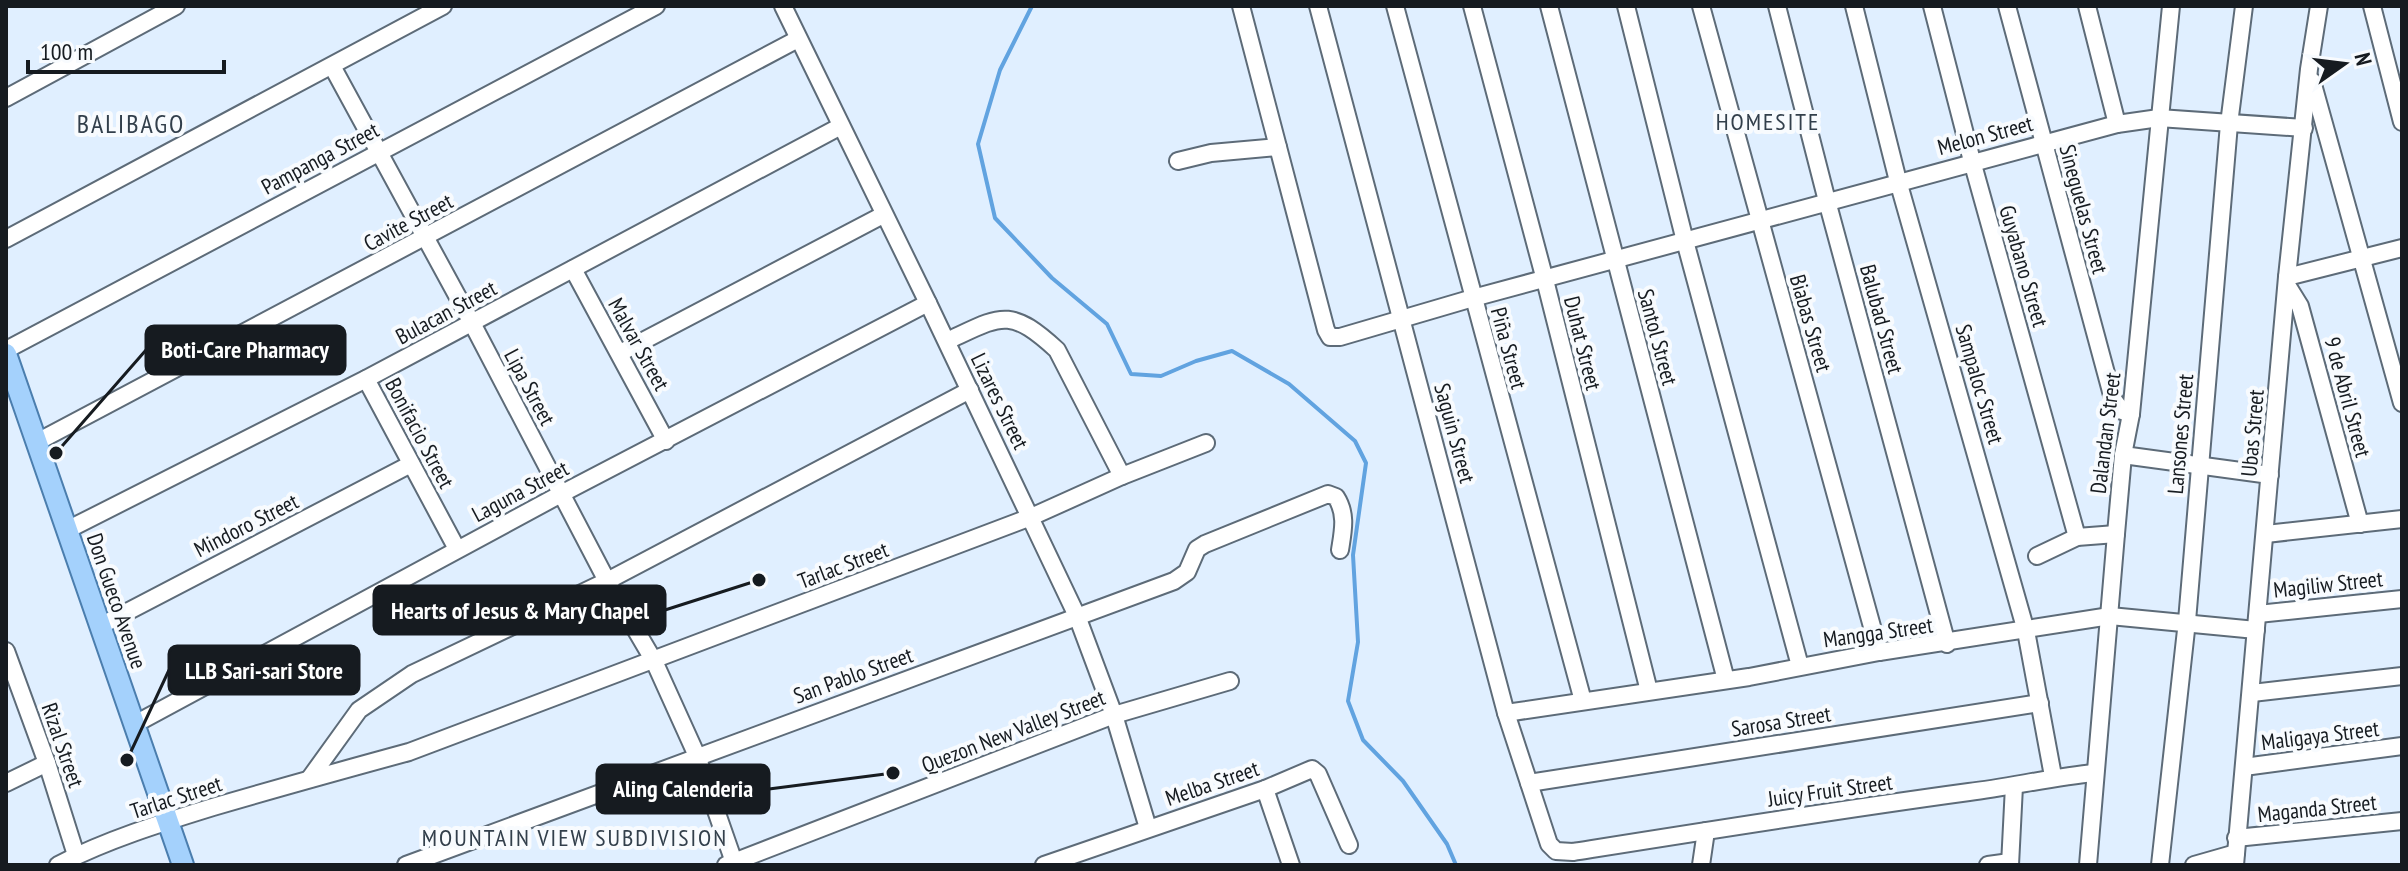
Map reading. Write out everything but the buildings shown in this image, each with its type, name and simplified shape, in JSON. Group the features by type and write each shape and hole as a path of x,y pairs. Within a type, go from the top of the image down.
{"main road":[{"name":"Don Gueco Avenue","path":"6,352 183,865"}],"street":[{"path":"6,98 176,6"},
{"name":"Pampanga Street","path":"6,352 656,6"},
{"name":"Lizares Street","path":"783,6 1077,616 1114,715 1148,828"},
{"path":"1178,161 1211,153 1278,147 1241,6"},
{"name":"Saguin Street","path":"1318,6 1506,713 1549,844 1556,851 1575,858"},
{"name":"Piña Street","path":"1395,6 1583,701"},
{"name":"Duhat Street","path":"1472,6 1649,691"},
{"name":"Santol Street","path":"1549,6 1726,680"},
{"path":"1626,6 1685,241 1800,666"},
{"name":"Biabas Street","path":"1701,6 1879,652"},
{"name":"Balubad Street","path":"1777,6 1947,644"},
{"name":"Sampaloc Street","path":"1854,6 1898,181 2026,631 2053,776"},
{"name":"Guyabano Street","path":"1932,6 2077,537"},
{"name":"Sineguelas Street","path":"2007,6 2113,399 2122,411 2131,414"},
{"path":"2087,6 2117,124"},
{"path":"2092,24 2095,6"},
{"name":"Dalandan Street","path":"2088,865 2123,455 2131,414 2171,6"},
{"name":"Lansones Street","path":"2160,865 2187,621 2229,124 2244,6"},
{"name":"Ubas Street","path":"2236,852 2287,281 2309,69 2319,6"},
{"path":"2372,6 2402,122"},
{"path":"6,239 435,8"},
{"name":"Cavite Street","path":"37,442 798,39"},
{"name":"Lipa Street","path":"332,66 472,323 607,581 654,661 697,756 732,864"},
{"path":"2309,69 2402,403"},
{"name":"Melon Street","path":"1278,147 1330,337 1340,337 1898,181 2117,124 2159,118 2304,128"},
{"name":"Bulacan Street","path":"67,530 366,379 841,126"},
{"path":"620,353 883,215"},
{"path":"2287,281 2402,248"},
{"name":"Malvar Street","path":"573,269 666,441"},
{"name":"9 de Abril Street","path":"2287,281 2300,306 2360,524"},
{"name":"Laguna Street","path":"135,724 457,549 928,303"},
{"path":"947,341 997,318 1024,323 1041,335 1057,350 1122,476"},
{"name":"Bonifacio Street","path":"366,379 457,549"},
{"path":"310,778 367,702 412,674 607,581 970,390"},
{"name":"Tarlac Street","path":"58,865 76,855 168,821 409,752 1031,517 1206,443"},
{"path":"2123,455 2270,475"},
{"name":"Mindoro Street","path":"100,626 411,464"},
{"name":"San Pablo Street","path":"406,865 1174,581 1187,572 1197,549 1205,544 1328,494 1336,497 1342,506 1344,521 1340,550"},
{"path":"2266,534 2402,519"},
{"path":"2037,556 2077,537 2116,534"},
{"name":"Magiliw Street","path":"2257,622 2402,599"},
{"name":"Mangga Street","path":"1506,713 2110,616 2257,622"},
{"name":"Rizal Street","path":"6,651 47,763 76,855"},
{"path":"2252,693 2402,676"},
{"name":"Quezon New Valley Street","path":"732,864 1114,715 1230,681"},
{"name":"Sarosa Street","path":"1529,783 2040,703"},
{"name":"Maligaya Street","path":"2244,767 2402,746"},
{"path":"6,783 47,763"},
{"name":"Melba Street","path":"1044,865 1265,789 1309,769 1315,771 1349,845"},
{"name":"Juicy Fruit Street","path":"1575,858 1706,831 2014,786 2053,776 2095,773"},
{"path":"1988,865 2010,864 2014,786"},
{"path":"1265,789 1291,865"},
{"name":"Maganda Street","path":"2194,865 2236,852 2402,821"},
{"path":"1701,865 1706,831"}],"waterway":[{"path":"1032,6 1000,70 978,144 995,218 1052,278 1107,324 1131,374 1161,376 1196,361 1232,351 1289,384 1355,441 1366,463 1353,555 1358,642 1348,701 1363,740 1403,781 1447,844 1456,865"}],"place":[{"name":"Boti-Care Pharmacy","path":"56,453"},
{"name":"Hearts of Jesus & Mary Chapel","path":"759,580"},
{"name":"LLB Sari-sari Store","path":"127,760"},
{"name":"Aling Calenderia","path":"893,773"}],"district":[{"name":"HOMESITE","path":"1768,122"},
{"name":"BALIBAGO","path":"131,124"},
{"name":"MOUNTAIN VIEW SUBDIVISION","path":"575,838"}]}
